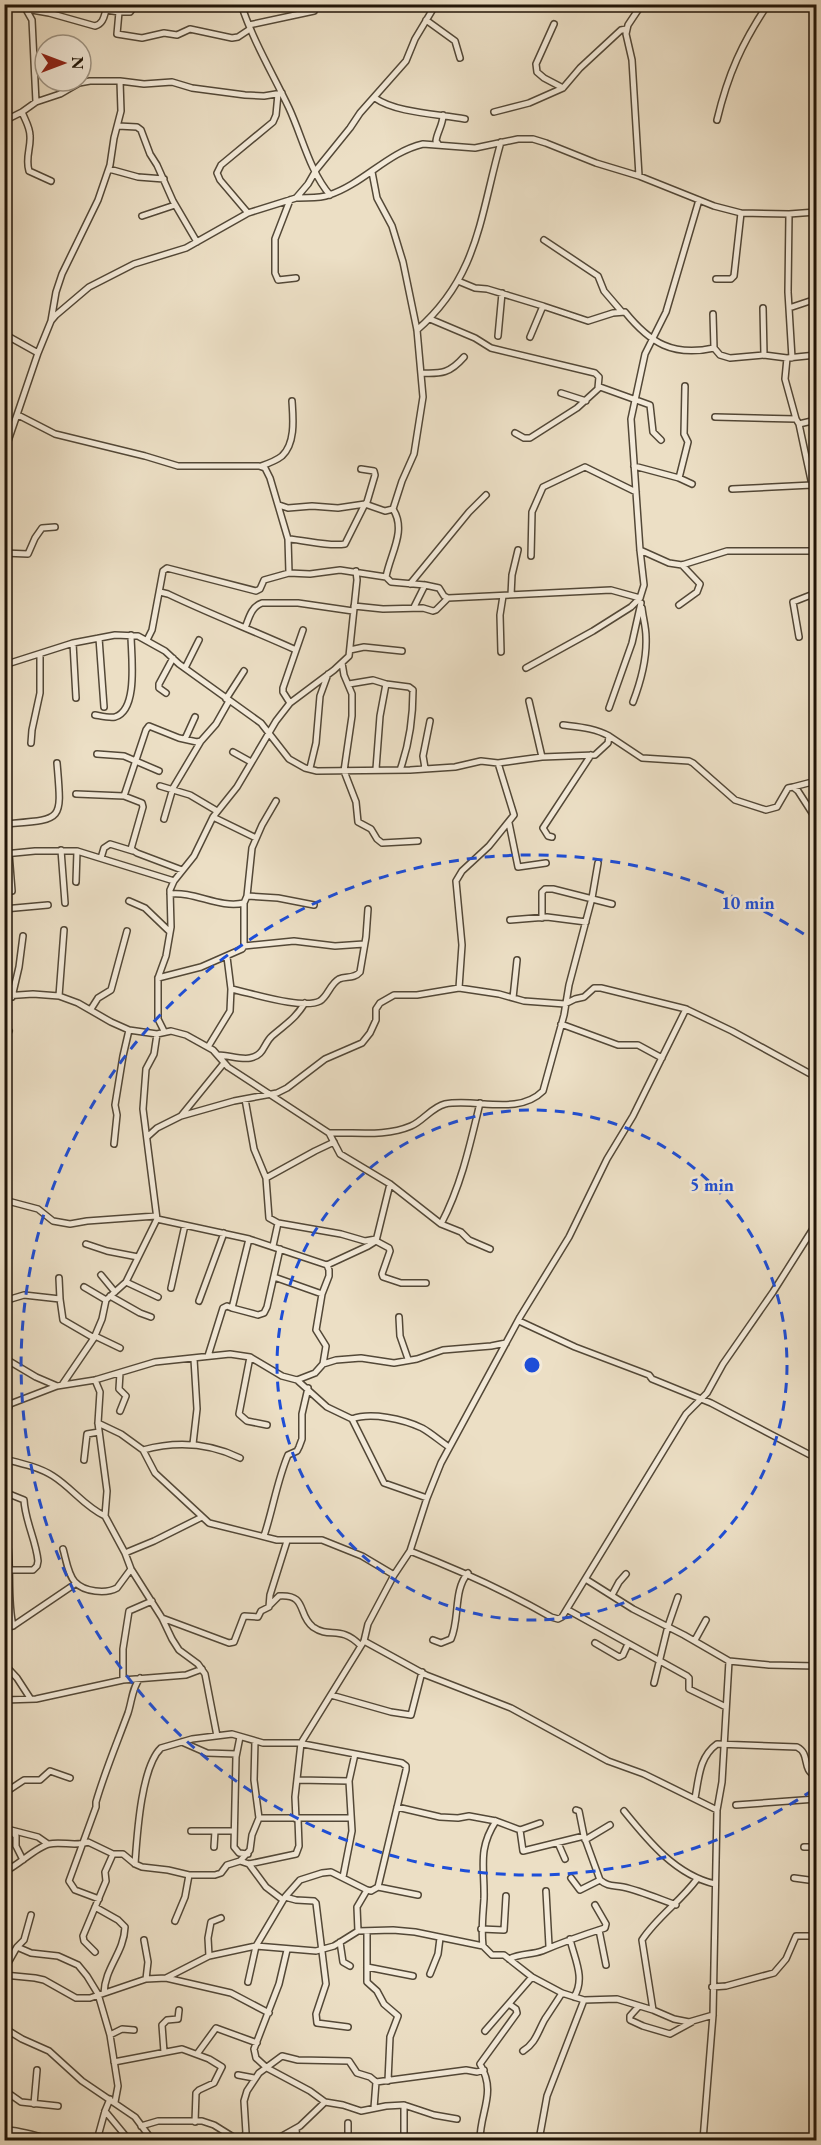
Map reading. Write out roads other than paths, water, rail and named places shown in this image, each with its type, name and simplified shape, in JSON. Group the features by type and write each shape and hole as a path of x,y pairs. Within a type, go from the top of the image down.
{"street":[{"path":"25,7 95,26 100,25 104,20 106,7 119,12 130,12 136,4"},
{"path":"240,4 319,182 330,195"},
{"path":"625,4 638,11"},
{"path":"494,112 529,103 563,88 592,56 621,30 626,29 642,4"},
{"path":"717,120 727,82 738,55 748,34 768,4"},
{"path":"296,278 279,280 275,277 274,239 293,199 310,181 315,170 367,104 375,98 406,61 432,6"},
{"path":"25,7 32,20 36,102"},
{"path":"119,12 117,34 139,38 164,33 177,35 190,29 232,38 250,27 314,11"},
{"path":"426,20 453,40 460,58"},
{"path":"554,24 536,64 537,72 563,88"},
{"path":"626,29 632,60 639,176"},
{"path":"4,121 36,102 60,94 84,82 120,81 134,84 172,82 192,88 245,95 280,93"},
{"path":"4,453 51,321 62,274 98,200 109,169 121,111 120,81"},
{"path":"248,213 220,180 217,173 221,165 273,122 280,93"},
{"path":"375,98 396,107 465,119"},
{"path":"22,112 30,136 27,159 29,171 51,181"},
{"path":"440,145 436,141 443,121 442,115"},
{"path":"118,126 137,127 141,130 175,205 197,242"},
{"path":"51,321 89,287 141,261 172,254 248,213 293,199 330,195 372,172 405,149 423,144 475,147 525,139 546,142 596,164 639,176 699,200 741,213 816,212"},
{"path":"417,330 438,311 471,256 501,142"},
{"path":"109,169 138,177 164,179"},
{"path":"372,172 376,198 392,226 402,258 417,330 421,373 422,412 414,454 393,509 398,517 398,535 386,577"},
{"path":"609,708 632,643 645,585 640,550 631,419 644,357 666,312 699,200"},
{"path":"142,216 175,205"},
{"path":"716,279 731,279 734,276 741,213"},
{"path":"732,489 814,486 785,379 789,358 789,214"},
{"path":"543,240 598,276 604,291 622,312 625,312 652,340 678,350 714,348"},
{"path":"458,281 588,321 622,312"},
{"path":"498,336 502,293"},
{"path":"789,308 816,298"},
{"path":"530,337 543,306"},
{"path":"763,308 764,355"},
{"path":"713,314 714,348 720,355 730,358 764,355 789,358 816,355"},
{"path":"430,319 476,338 491,348 595,373 599,377 598,388 586,401 530,438 514,433"},
{"path":"4,343 7,335 38,353"},
{"path":"421,373 440,373 452,370 465,357"},
{"path":"679,478 688,442 684,434 685,386"},
{"path":"598,388 651,407 653,432 661,440"},
{"path":"561,393 586,401"},
{"path":"18,415 55,434 178,466 261,466 282,456 289,446 293,425 292,401"},
{"path":"716,417 797,422 816,420"},
{"path":"261,466 265,468 270,478 288,539 289,573"},
{"path":"634,466 679,478 692,484"},
{"path":"531,556 532,512 543,487 585,467 636,492"},
{"path":"288,539 309,540 335,546 345,544 367,502 375,473 372,470 361,469"},
{"path":"410,584 469,512 486,495"},
{"path":"279,505 288,508 312,506 338,508 364,504 385,511 393,509"},
{"path":"4,553 28,554 42,528 55,528"},
{"path":"511,595 512,575 518,550"},
{"path":"640,550 669,563 682,565 727,551 816,551"},
{"path":"679,605 697,592 700,584 682,565"},
{"path":"147,639 152,630 163,572 167,568 256,591 260,589 264,580 289,573 310,574 340,570 386,577 391,582 439,588 448,598 611,590 640,600"},
{"path":"164,1031 158,1018 158,978 166,956 170,932 172,918 170,894 174,881 194,856 213,817 237,787 268,731 290,703 349,656 356,571"},
{"path":"414,607 425,585"},
{"path":"160,592 296,650"},
{"path":"799,637 793,602 816,593"},
{"path":"501,652 500,615 503,596"},
{"path":"245,628 253,609 262,603 383,609 414,607 436,610 448,598"},
{"path":"526,668 602,625 640,600"},
{"path":"633,702 641,682 646,646 646,628 640,600"},
{"path":"290,703 283,688 303,630"},
{"path":"95,715 117,716 123,711 129,698 133,681 131,635"},
{"path":"4,666 73,643 99,638 131,635 147,639 261,723 289,759 317,771 455,767 481,761 498,763 542,757 595,755 608,743 609,736"},
{"path":"99,638 104,707"},
{"path":"185,668 199,640"},
{"path":"73,643 76,698"},
{"path":"350,650 364,647 402,651"},
{"path":"31,743 40,693 40,654"},
{"path":"166,693 159,688 159,684 173,658"},
{"path":"342,663 352,694 352,717 344,771 356,802 359,824 371,830 382,843 418,841"},
{"path":"164,819 173,788 201,741 216,724 244,671"},
{"path":"310,768 316,743 320,696 328,674"},
{"path":"349,684 373,680 410,687 413,690 411,720 400,770"},
{"path":"376,769 380,716 386,684"},
{"path":"529,700 542,757"},
{"path":"184,739 195,717"},
{"path":"425,768 423,756 430,722"},
{"path":"563,725 588,728 609,736 642,758 693,764 735,800 766,810 777,807 788,788 816,782"},
{"path":"124,796 149,726 184,739 201,741"},
{"path":"233,752 251,762"},
{"path":"97,754 124,756 159,771"},
{"path":"552,837 548,836 543,828 591,755"},
{"path":"4,824 54,818 60,806 57,763"},
{"path":"459,988 462,945 456,881 462,871 512,820 514,810 498,763"},
{"path":"160,786 173,788 190,795 217,811"},
{"path":"793,787 816,819"},
{"path":"76,794 124,796 142,803 143,807 131,846 133,851"},
{"path":"244,946 244,903 247,896 252,848 276,801"},
{"path":"213,817 256,838"},
{"path":"509,823 518,867 546,863"},
{"path":"101,858 104,848 110,844 182,870"},
{"path":"12,891 7,854 61,850 101,858 174,881"},
{"path":"61,850 65,903"},
{"path":"76,882 77,852"},
{"path":"329,1133 389,1133 414,1125 439,1106 455,1103 508,1104 537,1097 543,1091 592,898 598,863"},
{"path":"542,918 542,892 545,889 612,904"},
{"path":"170,894 180,893 218,902 244,903"},
{"path":"247,896 278,898 314,905"},
{"path":"129,901 145,908 170,932"},
{"path":"4,909 48,905"},
{"path":"231,989 292,1003 314,1003 322,999 338,980 359,975 368,909"},
{"path":"510,920 542,918 586,922"},
{"path":"59,996 64,930"},
{"path":"91,1009 98,998 111,990 127,931"},
{"path":"12,997 23,936"},
{"path":"158,978 201,967 227,957 244,946 294,941 335,946 364,944"},
{"path":"208,1047 229,1014 231,989 227,957"},
{"path":"513,998 517,960"},
{"path":"147,1137 158,1128 181,1116 277,1093 287,1088 325,1059 362,1043 376,1020 376,1009 385,999 399,994 417,995 459,988 524,1001 565,1004 584,997 594,988 601,988 686,1009 732,1031 816,1077"},
{"path":"4,996 33,994 59,996 91,1009 129,1030 156,1034 164,1031 178,1032 208,1047 224,1063 267,1094 329,1133 340,1154 390,1184 441,1224 461,1232 469,1240 490,1249"},
{"path":"218,1055 249,1058 259,1055 271,1037 293,1020 306,1003"},
{"path":"240,1861 249,1864 296,1854 299,1846 295,1797 301,1743 362,1643 368,1624 394,1575 410,1551 427,1498 449,1447 520,1317 569,1237 607,1159 633,1116 686,1009"},
{"path":"561,1024 618,1045 638,1046 662,1058"},
{"path":"114,1144 117,1115 115,1105 129,1030"},
{"path":"4,1040 9,1031"},
{"path":"59,1385 95,1337 111,1296 126,1282 156,1217 143,1108 146,1069 154,1053 156,1034"},
{"path":"181,1116 224,1063"},
{"path":"245,1100 254,1149 266,1178 268,1218 278,1223 341,1234 365,1241 376,1240 390,1251 383,1277 401,1283 426,1283"},
{"path":"441,1224 459,1184 469,1153 480,1103"},
{"path":"266,1178 334,1142"},
{"path":"4,1200 38,1209 53,1221 70,1224 156,1217 249,1239 327,1264 368,1246 376,1240 390,1184"},
{"path":"273,1246 278,1223"},
{"path":"410,1551 468,1573 552,1617 558,1619 562,1617 681,1422 707,1394 723,1364 773,1292 816,1224"},
{"path":"171,1288 185,1225"},
{"path":"199,1301 224,1233"},
{"path":"232,1308 249,1239"},
{"path":"86,1244 138,1257"},
{"path":"208,1356 223,1308 227,1306 258,1315 264,1314 280,1249"},
{"path":"323,1364 326,1346 316,1330 321,1294 329,1276 327,1264"},
{"path":"101,1275 111,1296"},
{"path":"274,1277 321,1294"},
{"path":"59,1278 63,1320 120,1348"},
{"path":"126,1282 158,1297"},
{"path":"84,1287 111,1296 150,1317"},
{"path":"4,1301 24,1295 60,1299"},
{"path":"399,1317 400,1336 408,1359"},
{"path":"519,1321 575,1347 649,1375 652,1379 701,1399 816,1458"},
{"path":"297,1380 315,1373 323,1364 336,1360 361,1358 394,1363 417,1359 443,1350 506,1343"},
{"path":"4,1420 7,1404 59,1385 95,1380 155,1362 237,1355 250,1357 282,1376 297,1380 327,1407 352,1419 373,1415 413,1425 425,1430 449,1447"},
{"path":"250,1357 239,1414 247,1421 267,1425"},
{"path":"4,1358 36,1377 59,1385"},
{"path":"193,1444 197,1409 194,1359"},
{"path":"120,1373 119,1389 126,1396 120,1410"},
{"path":"95,1380 100,1392 98,1423 108,1491 105,1516"},
{"path":"264,1536 270,1523 273,1497 282,1468 288,1455 297,1451 302,1439 302,1414 308,1388"},
{"path":"352,1419 384,1483 427,1498"},
{"path":"98,1423 121,1434 143,1450 155,1473 209,1523 287,1541 310,1539 329,1543 362,1556 394,1575"},
{"path":"84,1460 87,1434 99,1432"},
{"path":"143,1450 161,1445 193,1444 225,1451 240,1458"},
{"path":"4,1459 52,1475 93,1510 105,1516 131,1569 153,1601 179,1650 198,1664 205,1674 217,1736"},
{"path":"4,1492 24,1500 25,1515 32,1531 38,1561 33,1570 7,1570"},
{"path":"125,1553 202,1516"},
{"path":"5,1528 9,1602 13,1626"},
{"path":"269,1607 270,1595 287,1541"},
{"path":"63,1549 75,1584 98,1592 117,1588 131,1569"},
{"path":"433,1640 441,1642 452,1639 461,1581 468,1573"},
{"path":"612,1595 626,1574"},
{"path":"586,1580 633,1610 668,1626 729,1661 816,1666"},
{"path":"4,1629 13,1626 75,1584"},
{"path":"162,1618 232,1643 244,1616 257,1617 261,1611 269,1607 274,1598 279,1596 293,1597 299,1601 312,1626 324,1631 342,1632 422,1672 511,1708 608,1761 644,1774 717,1810"},
{"path":"654,1683 668,1626 678,1597"},
{"path":"123,1680 123,1648 129,1611 153,1601"},
{"path":"568,1610 687,1676 688,1687 692,1691 726,1707"},
{"path":"695,1641 706,1620"},
{"path":"604,1648 612,1635"},
{"path":"595,1643 621,1657 628,1644"},
{"path":"703,2140 713,2015 717,1810 722,1782 729,1661"},
{"path":"4,1664 17,1678 30,1698"},
{"path":"4,1700 36,1699 123,1680 186,1675 202,1670"},
{"path":"331,1695 391,1712 411,1715 422,1672"},
{"path":"99,1899 75,1890 70,1884 70,1877 96,1807 106,1767 126,1718 135,1684 140,1678"},
{"path":"135,1864 144,1786 158,1750 192,1739 232,1734 268,1744 301,1743 405,1764 406,1770 378,1887"},
{"path":"240,1737 236,1754 234,1847 236,1851 248,1854"},
{"path":"11,1830 38,1838 48,1844 88,1842 113,1854 123,1854 142,1867 189,1875 221,1873 227,1865 240,1861 248,1854 259,1818 254,1769 255,1741"},
{"path":"182,1742 207,1753 236,1754"},
{"path":"695,1798 700,1767 707,1752 717,1744 802,1748 807,1768 816,1776"},
{"path":"343,1877 352,1832 349,1780 356,1754"},
{"path":"4,1789 9,1790 24,1780 40,1780 50,1771 70,1778"},
{"path":"298,1780 349,1780"},
{"path":"736,1805 816,1799"},
{"path":"397,1807 440,1817 469,1816 496,1821 520,1830 540,1822"},
{"path":"576,1810 579,1811 584,1838 600,1880 607,1886 623,1887 676,1905"},
{"path":"624,1812 657,1851 697,1879 715,1884"},
{"path":"259,1818 351,1818"},
{"path":"483,1947 481,1929 484,1900 483,1858 489,1832 496,1821"},
{"path":"4,1824 16,1836 16,1846 23,1860"},
{"path":"520,1830 523,1851 584,1838 610,1825"},
{"path":"191,1831 234,1831"},
{"path":"214,1846 215,1831"},
{"path":"558,1842 565,1859"},
{"path":"4,1872 48,1844"},
{"path":"804,1847 816,1847"},
{"path":"95,1952 83,1939 106,1881 105,1872 113,1854"},
{"path":"249,1864 266,1887 284,1898 316,1903 326,1984 316,2014 317,2023 348,2027"},
{"path":"248,1982 256,1946 284,1898 301,1879 328,1872 367,1890 378,1887 418,1895"},
{"path":"176,1921 185,1897 189,1875"},
{"path":"572,1878 580,1890 600,1880"},
{"path":"794,1878 816,1881"},
{"path":"653,2010 645,1974 642,1940 657,1920 676,1905 697,1879"},
{"path":"358,1931 357,1907 367,1890"},
{"path":"546,1891 549,1947"},
{"path":"481,1929 504,1930 506,1896"},
{"path":"510,1959 516,1955 542,1950 605,1928 606,1925 595,1905"},
{"path":"95,1907 118,1920 125,1927 121,1950 111,1964 101,1993"},
{"path":"4,1970 17,1947 24,1940 31,1915"},
{"path":"209,1956 208,1938 212,1922 221,1917"},
{"path":"599,1930 606,1965"},
{"path":"166,1978 209,1956 256,1946 316,1951 340,1942 358,1931 408,1931 483,1947 492,1955 504,1955 532,1977 573,1997 600,2001 614,1999 653,2010 674,2019 694,2021"},
{"path":"367,1932 367,1982 377,1991 384,2004 398,2016 390,2037 388,2081"},
{"path":"712,1987 726,1986 774,1972 786,1959 796,1936 816,1936"},
{"path":"430,1974 438,1954 440,1938"},
{"path":"570,1939 579,1972 578,1990 573,1997"},
{"path":"144,1940 148,1962 146,1978"},
{"path":"340,1942 343,1962 350,1966"},
{"path":"17,1947 31,1953 58,1956 78,1965 101,1993 118,2086 105,2111 98,2140"},
{"path":"287,1950 279,1984 254,2056 267,2068 310,2091 325,2102 361,2111 404,2105 434,2115 457,2119"},
{"path":"367,1967 413,1976"},
{"path":"4,1975 44,1980 76,1998 90,1998 146,1978 166,1978 231,1994 268,2013"},
{"path":"485,2031 532,1977"},
{"path":"523,2051 530,2047 536,2039 544,2021 562,1993"},
{"path":"539,2140 547,2096 584,2000"},
{"path":"500,2140 481,2139 480,2131 489,2093 484,2070 480,2064 517,2013 516,2009 509,2004"},
{"path":"639,2006 630,2016 630,2020 660,2032 673,2034 694,2021 713,2015"},
{"path":"164,2052 162,2025 167,2020 178,2019 179,2010"},
{"path":"196,2054 216,2028 257,2043"},
{"path":"110,2035 122,2029 134,2030"},
{"path":"5,2030 44,2047 74,2074 135,2117 152,2140"},
{"path":"114,2062 182,2049 209,2059 222,2067 214,2083 196,2093 195,2122"},
{"path":"141,2126 158,2121 202,2121 242,2140 246,2133 244,2101 254,2078 282,2056 298,2060 349,2061 357,2073 370,2077 376,2082 466,2070 477,2073 484,2070"},
{"path":"34,2104 38,2070"},
{"path":"238,2075 254,2078"},
{"path":"374,2108 376,2082"},
{"path":"4,2090 19,2101 58,2106"},
{"path":"275,2140 296,2129 325,2102"},
{"path":"404,2105 404,2140 418,2140"},
{"path":"105,2111 129,2140"},
{"path":"348,2123 348,2140"},
{"path":"4,2133 8,2129 23,2134 37,2134 53,2140"},
{"path":"296,2129 297,2140"}]}
